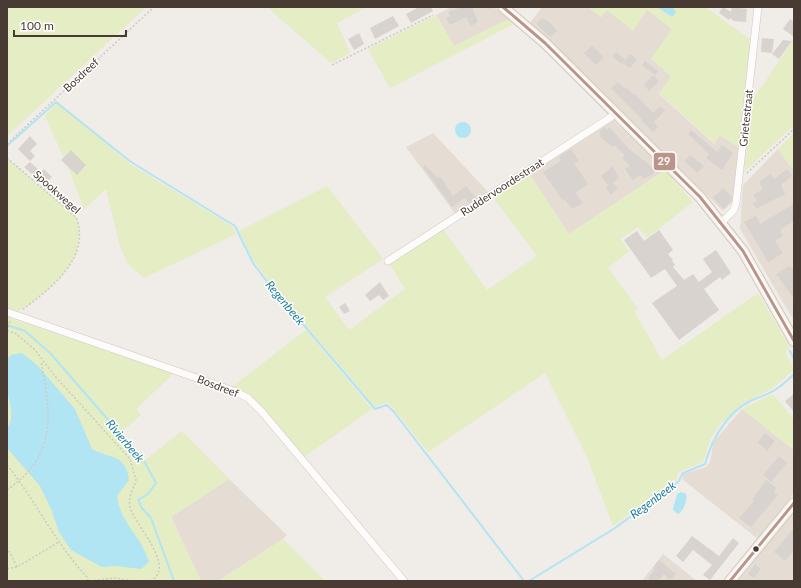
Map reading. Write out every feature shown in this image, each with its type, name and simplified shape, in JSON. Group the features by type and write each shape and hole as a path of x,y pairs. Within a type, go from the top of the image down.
{"street":[{"path":"503,7 545,43 700,197 742,251 759,278 794,341"},
{"name":"Grietestraat","path":"721,223 734,210 739,181 758,7"},
{"name":"Ruddervoordestraat","path":"388,261 611,117 615,112"},
{"name":"Bosdreef","path":"7,312 13,318 234,390 248,398 311,470 404,581"},
{"path":"730,581 794,503"}],"path":[{"name":"Bosdreef","path":"7,144 154,7"},
{"path":"332,65 433,15"},
{"path":"739,181 794,129"},
{"name":"Spookwegel","path":"7,158 76,217 79,226 79,245 67,268 49,289 13,318"},
{"path":"13,318 7,331 15,333 35,350 40,359 130,460 136,480 128,497 130,509 152,545 159,568 155,579 150,581"},
{"path":"7,490 20,481 36,464 47,436 48,402 40,359"},
{"path":"7,465 40,510 59,542 89,581 114,578 134,581"},
{"path":"7,569 17,567 59,542"},
{"path":"7,547 17,567"}],"shaded area":[{"path":"452,7 493,7 509,19 454,46 436,15"},
{"path":"542,7 588,7 601,17 607,10 647,9 673,30 651,59 671,76 659,94 714,144 720,135 739,148 733,201 723,211 576,66 530,23"},
{"path":"613,120 665,170 569,234 528,172"},
{"path":"433,133 489,193 456,215 406,147"},
{"path":"778,149 794,171 794,321 740,229 743,185"},
{"path":"742,409 794,450 794,493 758,539 683,480 683,474 706,467 710,462 713,445 716,439"},
{"path":"229,479 287,535 218,581 201,581 171,517"},
{"path":"794,511 794,581 738,581"},
{"path":"663,554 697,581 642,581"}],"green space":[{"path":"7,7 146,7 7,136"},
{"path":"267,7 366,7 337,23 350,53 331,63"},
{"path":"588,7 705,7 751,40 739,148 720,135 715,144 659,93 671,76 651,59 672,29 647,10 633,31 607,10 601,17"},
{"path":"436,15 454,46 509,19 514,24 390,88 368,49"},
{"path":"794,39 794,125 744,172 752,101"},
{"path":"58,102 130,164 232,226 236,234 144,278 128,264 120,246 106,189 84,209 68,167 45,116"},
{"path":"794,133 794,171 778,149"},
{"path":"7,158 76,217 79,231 75,256 60,278 40,296 9,318 174,373 136,409 141,415 119,434 144,461 182,431 229,479 171,517 201,581 7,581"},
{"path":"665,170 693,202 647,238 638,227 620,239 629,251 608,268 638,309 634,311 662,360 758,293 790,348 785,352 794,370 770,390 743,403 718,427 710,440 703,462 678,472 677,480 613,526 587,457 545,373 428,452 388,402 375,407 266,278 252,258 239,231 327,186 383,259 325,297 349,330 405,289 389,263 442,228 487,290 537,256 492,196 528,172 569,234"},
{"path":"306,330 372,409 304,457 249,396 233,386"},
{"path":"773,394 794,420 794,450 742,409"},
{"path":"283,539 325,581 218,581"}],"water":[{"path":"657,7 673,7 676,13 672,17"},
{"path":"460,122 466,122 471,127 469,136 466,138 460,138 455,133 455,127"},
{"path":"22,353 38,366 75,409 92,449 116,458 125,466 129,480 117,496 122,514 141,544 149,562 141,569 115,566 102,567 71,550 59,532 51,509 40,486 7,448 7,428 10,424 11,409 7,384 7,359 11,355"},
{"path":"681,492 686,494 686,499 684,508 678,514 673,510 673,508 677,494"}],"building":[{"path":"419,7 431,7 433,11 411,23 406,14"},
{"path":"462,7 472,7 478,22 471,26 466,17 450,25 446,18 450,16 448,12"},
{"path":"723,7 731,12 732,7 747,9 746,22 734,21 730,18 729,20 719,13"},
{"path":"393,16 399,26 375,39 370,28"},
{"path":"542,18 547,21 548,20 557,31 550,37 536,24"},
{"path":"790,19 794,22 794,37 783,29"},
{"path":"359,33 364,44 354,50 348,39"},
{"path":"762,38 774,39 772,53 761,52"},
{"path":"783,40 792,41 779,59 772,54"},
{"path":"592,45 604,57 596,65 584,53"},
{"path":"616,52 625,59 622,64 612,57"},
{"path":"630,54 637,59 630,68 623,63"},
{"path":"645,61 658,71 655,75 642,65"},
{"path":"653,75 659,81 649,91 644,85"},
{"path":"618,82 625,89 626,87 634,95 635,94 653,113 660,106 665,110 654,122 658,127 653,132 611,88"},
{"path":"605,127 607,130 609,127 630,150 650,165 655,170 653,174 644,179 640,175 633,180 625,169 630,166 622,158 625,155 614,145 612,147 600,136 601,134 599,132"},
{"path":"691,130 717,152 722,145 733,153 722,170 706,158 709,154 688,134"},
{"path":"30,136 37,144 30,151 35,156 30,161 18,149"},
{"path":"571,149 579,161 574,164 588,184 575,193 583,203 572,209 565,200 563,201 543,172 561,161 559,157"},
{"path":"71,150 86,165 77,175 61,160"},
{"path":"690,155 704,166 697,173 684,161"},
{"path":"30,162 41,172 44,169 52,177 44,185 24,167"},
{"path":"425,165 438,178 440,176 453,196 466,186 476,198 469,203 465,198 452,207 423,167"},
{"path":"613,166 619,178 612,183 618,188 611,195 606,189 608,185 601,176"},
{"path":"787,169 792,176 781,185 785,194 756,209 753,203 757,201 753,195 763,189 759,182 771,174 774,179"},
{"path":"723,188 732,197 731,202 724,209 713,198"},
{"path":"794,204 794,221 780,230 783,236 775,241 783,253 768,262 744,222 756,216 760,224"},
{"path":"659,230 673,250 668,254 675,265 673,267 684,280 693,274 699,282 712,272 703,259 716,250 731,273 722,280 720,277 704,289 719,310 679,340 652,303 677,286 665,269 651,278 624,240 637,231 644,241"},
{"path":"790,266 794,271 794,299 776,274"},
{"path":"380,282 389,296 383,300 379,295 370,301 365,295"},
{"path":"345,303 350,311 344,314 339,307"},
{"path":"794,394 794,412 785,401"},
{"path":"765,433 775,441 767,451 758,443"},
{"path":"779,456 787,463 771,482 763,475"},
{"path":"766,480 776,488 774,492 778,495 751,527 739,518 754,501 752,500"},
{"path":"794,528 794,550 785,561 774,552"},
{"path":"692,536 719,556 733,538 739,543 710,580 703,575 712,565 693,550 683,562 676,556"},
{"path":"659,560 676,574 670,580 664,574 658,581 651,581 648,578 655,570 653,568"},
{"path":"755,564 761,569 754,578 748,574"}],"waterway":[{"name":"Regenbeek","path":"7,146 56,102 131,162 235,226 253,263 268,283 375,409 387,405 394,412 524,581"},
{"name":"Rivierbeek","path":"7,325 25,331 50,353 144,461 156,483 148,494 138,500 142,508 151,518 174,581"},
{"name":"Regenbeek","path":"790,351 794,359"},
{"name":"Regenbeek","path":"529,581 615,528 679,481 683,473 705,464 716,436 728,419 743,405 775,390 794,374"}],"transit line":[{"name":"29","path":"503,7 545,43 700,197 743,251 794,341"},
{"name":"29","path":"730,581 794,503"}]}
